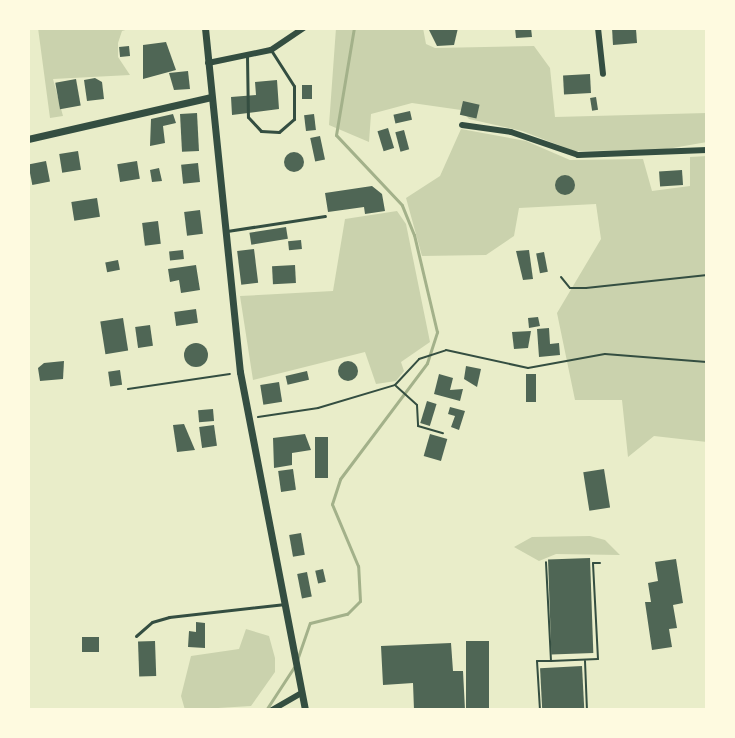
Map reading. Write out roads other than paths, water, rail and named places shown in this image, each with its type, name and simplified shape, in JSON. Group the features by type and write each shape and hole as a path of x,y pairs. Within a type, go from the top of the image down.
{"street":[{"path":"205,28 223,231 240,372 305,710"},
{"path":"208,63 271,50 304,28"},
{"path":"598,28 603,74"},
{"path":"28,139 211,97"},
{"path":"462,125 511,132 578,155 707,150"},
{"path":"272,710 301,693"}],"lane":[{"path":"247,55 248,117 261,131 273,133 290,124 296,107 294,86 271,50"},
{"path":"223,231 325,216"},
{"path":"136,636 152,622 169,617 285,604"},
{"path":"284,701 285,710"}],"waterway":[{"path":"297,660 310,623 347,614 360,601 358,566 332,504 340,479 427,363 437,332 414,235 402,205 336,135 354,28"},
{"path":"266,710 294,667"}]}
